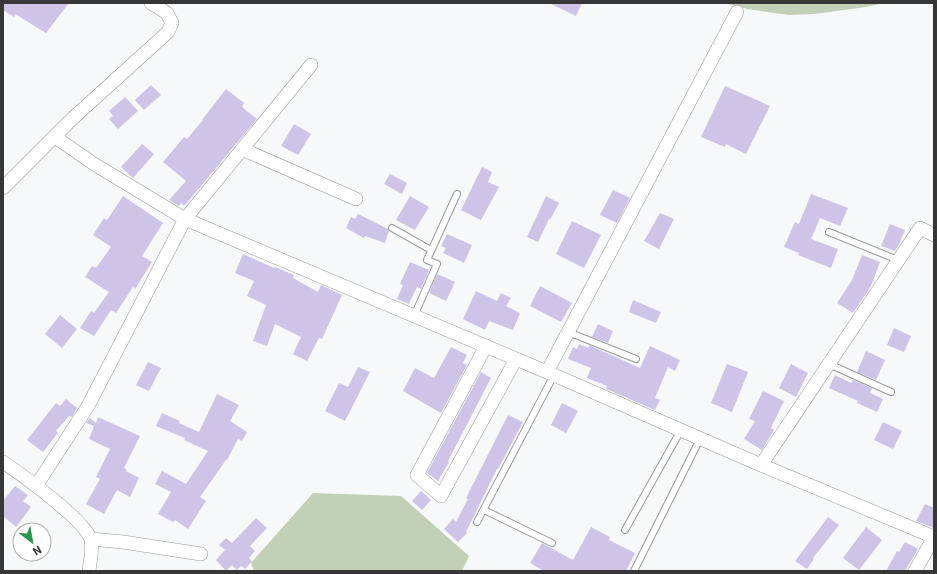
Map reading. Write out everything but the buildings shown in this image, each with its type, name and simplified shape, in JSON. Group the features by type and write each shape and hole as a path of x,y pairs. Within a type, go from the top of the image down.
{"street":[{"path":"3,188 73,118 168,32 172,23 167,13 151,3"},
{"path":"551,374 568,332 738,12"},
{"path":"36,486 88,406 185,219 311,65"},
{"path":"55,136 94,164 185,219 486,346 761,465 934,537 915,571"},
{"path":"242,149 356,199"},
{"path":"761,465 920,228 934,235"},
{"path":"486,346 417,475 441,496 516,359"},
{"path":"3,462 36,486 78,522 91,539 89,571"},
{"path":"91,539 123,542 201,554"}],"lane":[{"path":"414,316 437,264 427,260 457,194"},
{"path":"392,228 431,250"},
{"path":"829,232 898,260"},
{"path":"568,332 636,359"},
{"path":"829,364 891,392"},
{"path":"477,522 551,374"},
{"path":"625,530 681,430"},
{"path":"634,571 700,438"},
{"path":"484,510 552,543"}],"green space":[{"path":"726,3 884,3 814,14 789,15 747,9"},
{"path":"313,493 401,496 469,556 462,571 254,571 251,563"}]}
